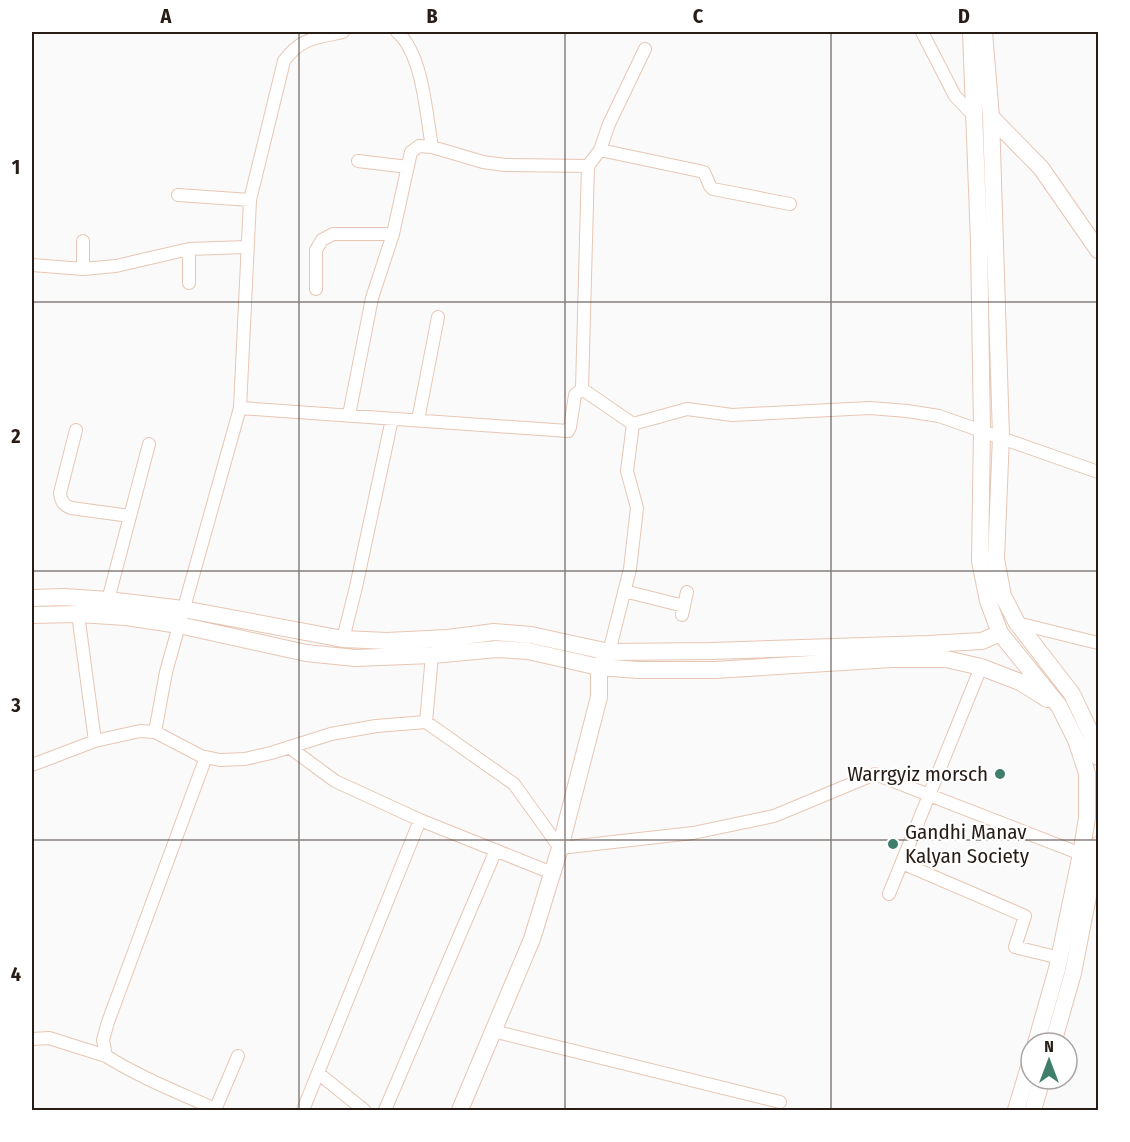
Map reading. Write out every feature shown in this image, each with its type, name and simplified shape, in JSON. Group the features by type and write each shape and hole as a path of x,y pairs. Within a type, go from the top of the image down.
{"street":[{"path":"155,732 166,672 240,408 250,200 284,61 293,48 307,41 343,32"},
{"path":"397,32 406,40 417,70 432,147"},
{"path":"922,32 955,96 1041,168 1098,250"},
{"path":"971,32 983,118 1001,436 996,559 1003,596 1017,623 1072,694 1091,734 1098,757"},
{"path":"984,32 980,561 988,601 1000,633 1059,706 1076,740 1087,772 1087,818 1082,854 1088,895 1060,958 1039,1031"},
{"path":"240,408 568,431 575,395 582,389 588,166 600,150 609,124 645,49"},
{"path":"349,415 372,298 393,234 411,152 420,146 432,147 483,162 505,165 588,166"},
{"path":"600,150 704,172 713,189 790,204"},
{"path":"358,161 408,166"},
{"path":"178,195 250,200"},
{"path":"316,289 316,250 322,240 333,234 393,234"},
{"path":"83,241 83,269"},
{"path":"32,265 83,269 127,264 189,249 246,247"},
{"path":"189,249 189,283"},
{"path":"418,420 438,317"},
{"path":"582,389 633,423 687,409 732,415 870,408 939,416 1098,472"},
{"path":"343,639 392,419"},
{"path":"460,1110 532,939 560,848 599,697 599,667 609,652 630,569 638,508 627,471 633,423"},
{"path":"76,430 60,493 61,501 65,506 71,508 130,516"},
{"path":"108,600 148,444"},
{"path":"624,591 683,611 687,592"},
{"path":"32,598 108,600 181,617 306,653 355,658 432,655 497,649 528,651 599,667 638,670 714,670 892,659 946,659 981,667 1020,682 1059,706"},
{"path":"78,614 95,741"},
{"path":"32,615 181,617 343,639 387,641 448,638 494,632 531,635 609,652 928,644 982,641 1000,633"},
{"path":"1017,623 1098,643"},
{"path":"426,722 432,655"},
{"path":"889,894 981,667"},
{"path":"32,765 95,741 140,731 155,732 175,744 206,757 220,760 245,759 331,734 376,726 426,722 514,783 560,848"},
{"path":"289,747 335,781 420,820 552,873"},
{"path":"106,1056 103,1040 108,1022 206,757"},
{"path":"560,848 693,833 774,816 875,774 1082,854"},
{"path":"303,1110 420,820"},
{"path":"1056,1031 1073,973 1098,845"},
{"path":"386,1110 496,850"},
{"path":"902,864 1025,916 1015,947 1060,958"},
{"path":"493,1031 780,1102"},
{"path":"32,1039 50,1038 106,1056 136,1074 216,1110 238,1056"},
{"path":"318,1073 364,1110"},
{"path":"1017,1110 1022,1091"},
{"path":"1033,1110 1039,1091"}],"place":[{"name":"Warrgyiz morsch","path":"1000,774"},
{"name":"Gandhi Manav Kalyan Society","path":"893,844"}]}
